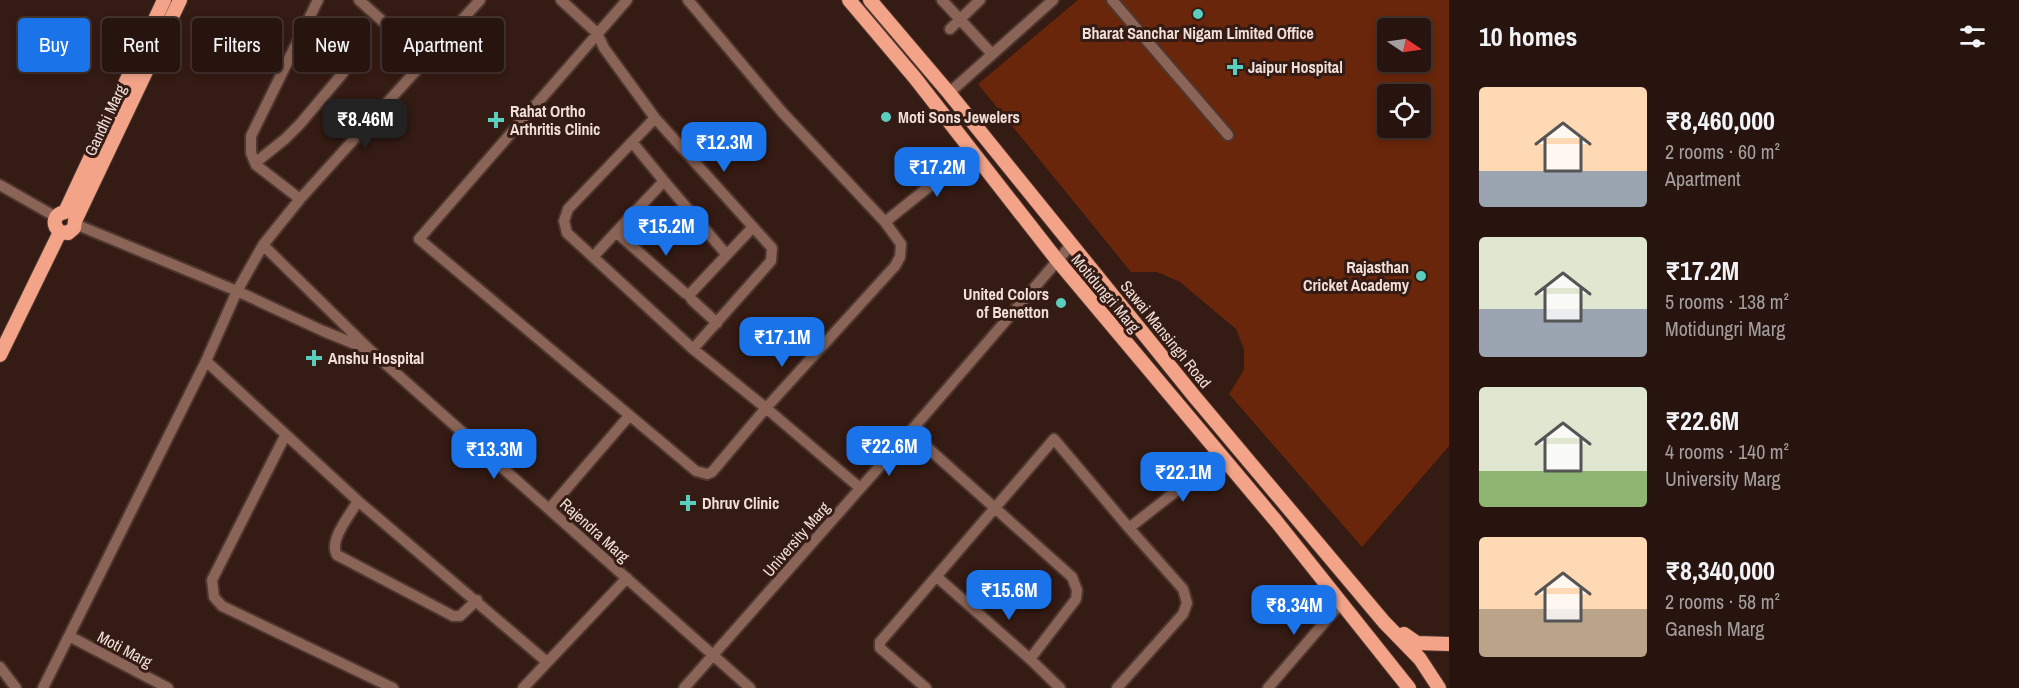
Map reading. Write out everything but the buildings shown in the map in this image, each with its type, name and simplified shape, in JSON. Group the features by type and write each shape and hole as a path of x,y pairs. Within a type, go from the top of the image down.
{"main road":[{"path":"0,355 60,232 54,223 68,219 164,0"},
{"name":"Gandhi Marg","path":"68,219 180,0"},
{"name":"Motidungri Marg","path":"849,0 915,78 1057,260 1342,602 1409,688"},
{"name":"Sawai Mansingh Road","path":"870,0 949,93 1194,396 1384,622 1420,659 1439,688"},
{"path":"1384,622 1417,643 1449,644"}],"street":[{"path":"309,18 318,0"},
{"path":"359,0 382,21"},
{"path":"464,18 480,0"},
{"path":"561,0 597,33 604,48 655,118 772,248 771,261 693,349"},
{"path":"627,0 419,239 696,471 707,474 712,472 766,408 894,266 900,257 901,244 885,222 782,112 688,0"},
{"path":"942,0 992,54"},
{"path":"950,29 980,0"},
{"path":"949,93 1053,0"},
{"path":"1112,0 1228,135"},
{"path":"294,49 250,136 251,153 255,163 300,199"},
{"path":"255,163 300,124 343,72"},
{"path":"43,688 206,361 237,291 263,245 300,199 417,72"},
{"path":"655,118 568,209 564,221 567,233 693,349 860,488"},
{"path":"632,142 726,254"},
{"path":"885,222 972,153"},
{"path":"593,257 663,181"},
{"path":"0,185 68,219 370,350"},
{"path":"689,295 753,227"},
{"path":"616,232 717,322"},
{"name":"Rajendra Marg","path":"263,245 370,350 750,688"},
{"name":"University Marg","path":"684,688 1071,245"},
{"path":"206,361 358,501 477,600 547,662"},
{"path":"549,509 629,416"},
{"path":"910,432 1072,577 1077,590 1076,600 1030,659"},
{"path":"285,436 212,580 214,597 222,606 368,683 393,688"},
{"path":"926,688 880,648 880,642 1054,439 1183,589 1187,603 1183,614 1117,688"},
{"path":"1129,528 1221,456"},
{"path":"358,501 334,542 337,555 453,616 460,616 477,600"},
{"path":"937,577 1060,688"},
{"path":"523,688 627,578"},
{"path":"1268,688 1342,602"},
{"name":"Moti Marg","path":"69,636 149,683 168,688"},
{"path":"0,667 16,688"}],"shaded area":[{"path":"1078,0 1449,0 1449,446 1362,547 1229,394 1244,370 1244,349 1236,329 1180,282 1157,272 1131,272 978,84"}],"place":[{"name":"Bharat Sanchar Nigam Limited Office","path":"1198,14"},
{"name":"Jaipur Hospital","path":"1235,67"},
{"name":"Moti Sons Jewelers","path":"886,117"},
{"name":"Rahat Ortho Arthritis Clinic","path":"496,120"},
{"name":"Rajasthan Cricket Academy","path":"1421,276"},
{"name":"United Colors of Benetton","path":"1061,303"},
{"name":"Anshu Hospital","path":"314,358"},
{"name":"Dhruv Clinic","path":"688,503"}]}
